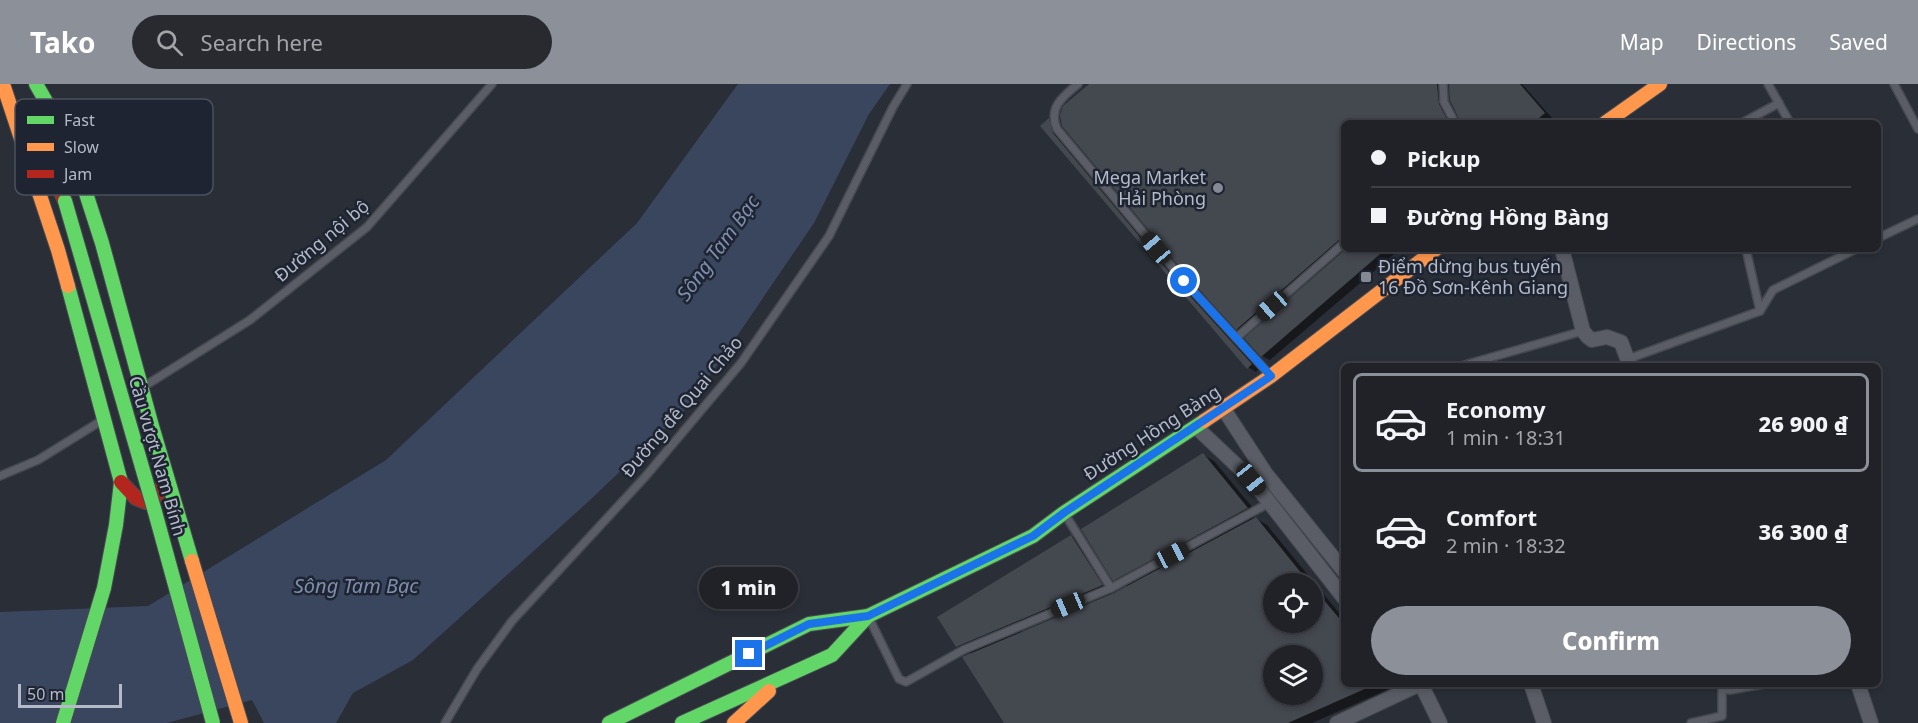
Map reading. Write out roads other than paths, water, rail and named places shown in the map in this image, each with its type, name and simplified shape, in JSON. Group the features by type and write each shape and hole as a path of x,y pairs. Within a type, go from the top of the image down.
{"main road":[{"name":"Cầu vượt Nam Bính","path":"35,84 39,99"},
{"path":"35,84 44,99"},
{"path":"1609,120 1660,84"},
{"name":"Cầu vượt Nam Bính","path":"4,88 15,104"},
{"path":"4,88 15,121"},
{"path":"40,195 58,250 121,482 116,525 104,588 63,723"},
{"name":"Cầu vượt Nam Bính","path":"62,195 65,201"},
{"name":"Cầu vượt Nam Bính","path":"63,195 213,723"},
{"path":"86,195 141,388 241,723"},
{"name":"Đường Hồng Bàng","path":"609,723 809,624 868,616 1033,536 1065,512 1271,376 1432,252"},
{"path":"121,482 140,502 148,502 157,496 166,469"},
{"name":"Đường Hồng Bàng","path":"682,723 832,655 868,616"},
{"path":"734,723 783,678"}],"street":[{"path":"1563,252 1583,331 1592,340 1607,337 1620,342 1629,363"},
{"path":"1223,408 1266,474 1341,567"},
{"path":"1196,427 1251,479 1341,594"},
{"path":"1337,723 1414,687"},
{"path":"1422,687 1440,723"},
{"path":"1532,687 1544,723"},
{"path":"1859,687 1871,723"}],"lane":[{"name":"Đường nội bộ","path":"141,388 250,320 367,227 492,84"},
{"name":"Đường đê Quai Chảo","path":"445,723 477,669 512,621 645,477 741,363 829,236 893,107 907,84"},
{"path":"1078,84 1067,93 1055,109 1053,120 1057,129 1184,281 1271,376"},
{"path":"1443,84 1444,102 1453,120"},
{"path":"1768,84 1788,120"},
{"path":"1894,84 1918,129"},
{"path":"1748,120 1779,103"},
{"path":"1881,237 1918,219"},
{"path":"1236,338 1341,246"},
{"path":"1747,252 1760,312"},
{"path":"1629,363 1760,312 1773,290 1850,252"},
{"path":"1471,363 1583,331"},
{"path":"0,476 38,460 104,420"},
{"path":"868,616 899,679 906,682 963,650 1110,588 1270,503 1282,493"},
{"path":"1065,512 1110,588"},
{"path":"1690,723 1722,716 1721,687"},
{"path":"1723,687 1730,690 1747,687"}],"water":[{"name":"Sông Tam Bạc","path":"738,84 890,84 869,114 814,223 690,405 589,501 413,660 353,693 336,723 264,723 252,700 167,723 0,723 0,612 148,606 386,460 637,223"}],"place":[{"name":"Mega Market Hải Phòng","path":"1218,188"},
{"name":"Điểm dừng bus tuyến 16 Đồ Sơn-Kênh Giang","path":"1366,277"}]}
